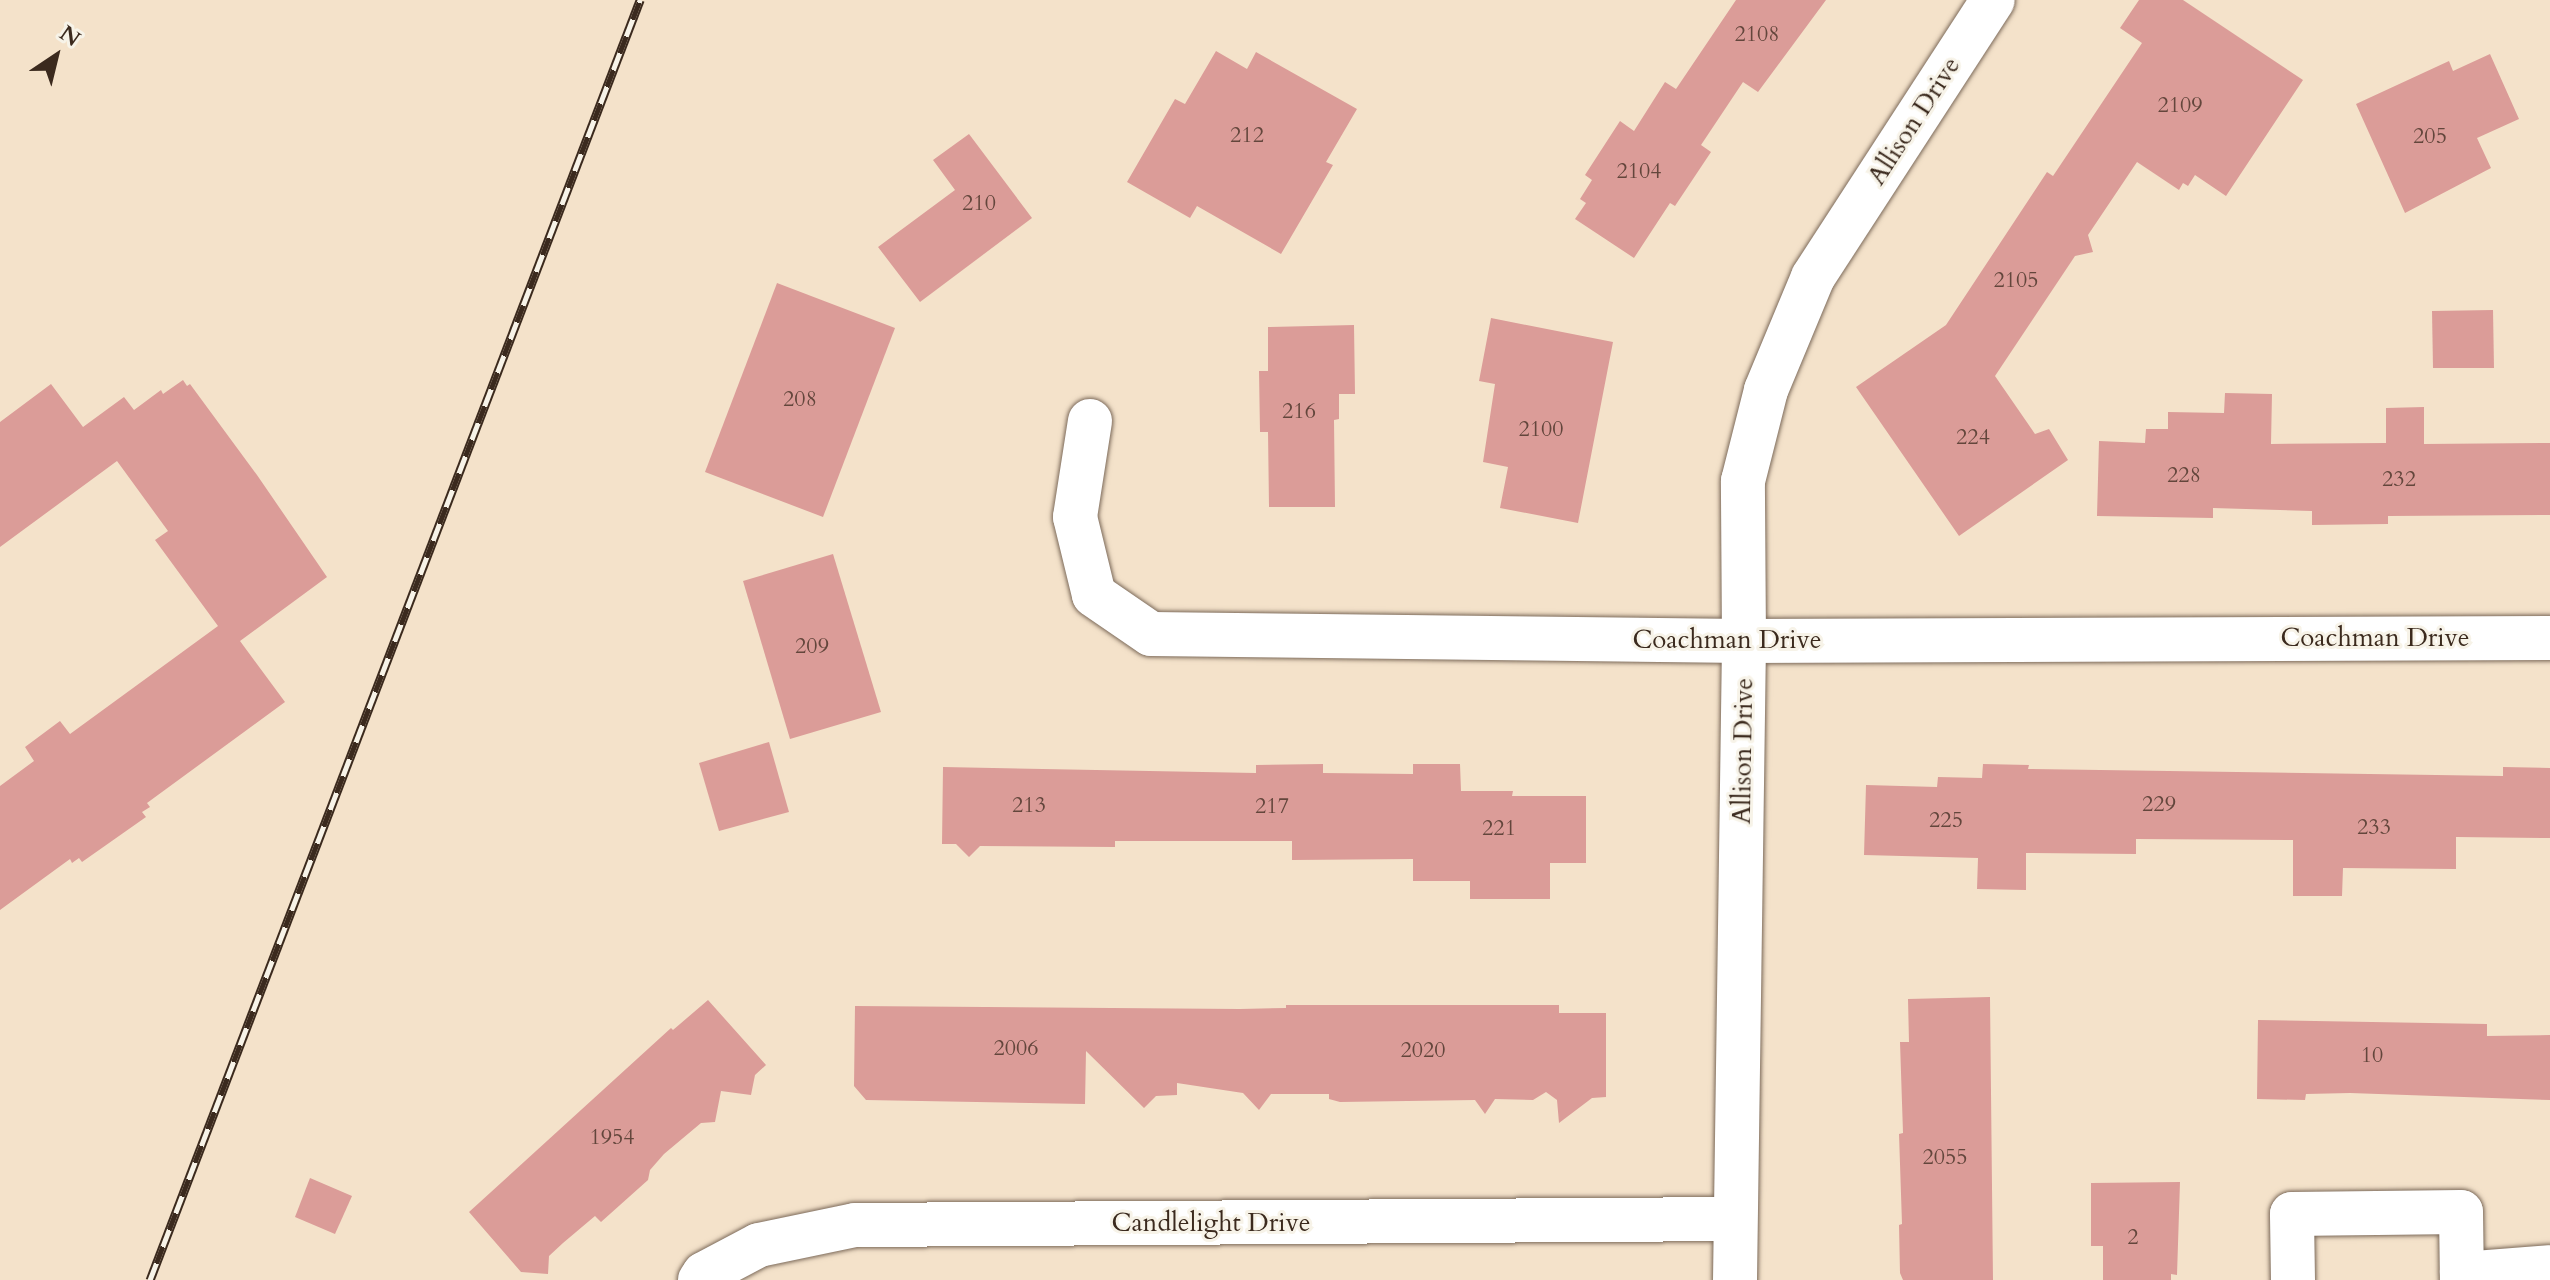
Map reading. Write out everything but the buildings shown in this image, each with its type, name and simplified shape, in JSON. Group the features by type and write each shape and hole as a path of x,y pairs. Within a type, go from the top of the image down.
{"street":[{"name":"Allison Drive","path":"1735,1280 1744,641 1743,481 1766,390 1813,277 1993,0"},
{"name":"Coachman Drive","path":"1090,421 1075,517 1094,595 1151,634 1744,641 2550,638"},
{"path":"2293,1280 2292,1214 2461,1212 2462,1277 2550,1267"},
{"name":"Candlelight Drive","path":"700,1280 759,1245 855,1225 1735,1219"}],"railway":[{"path":"150,1280 640,0"}]}
